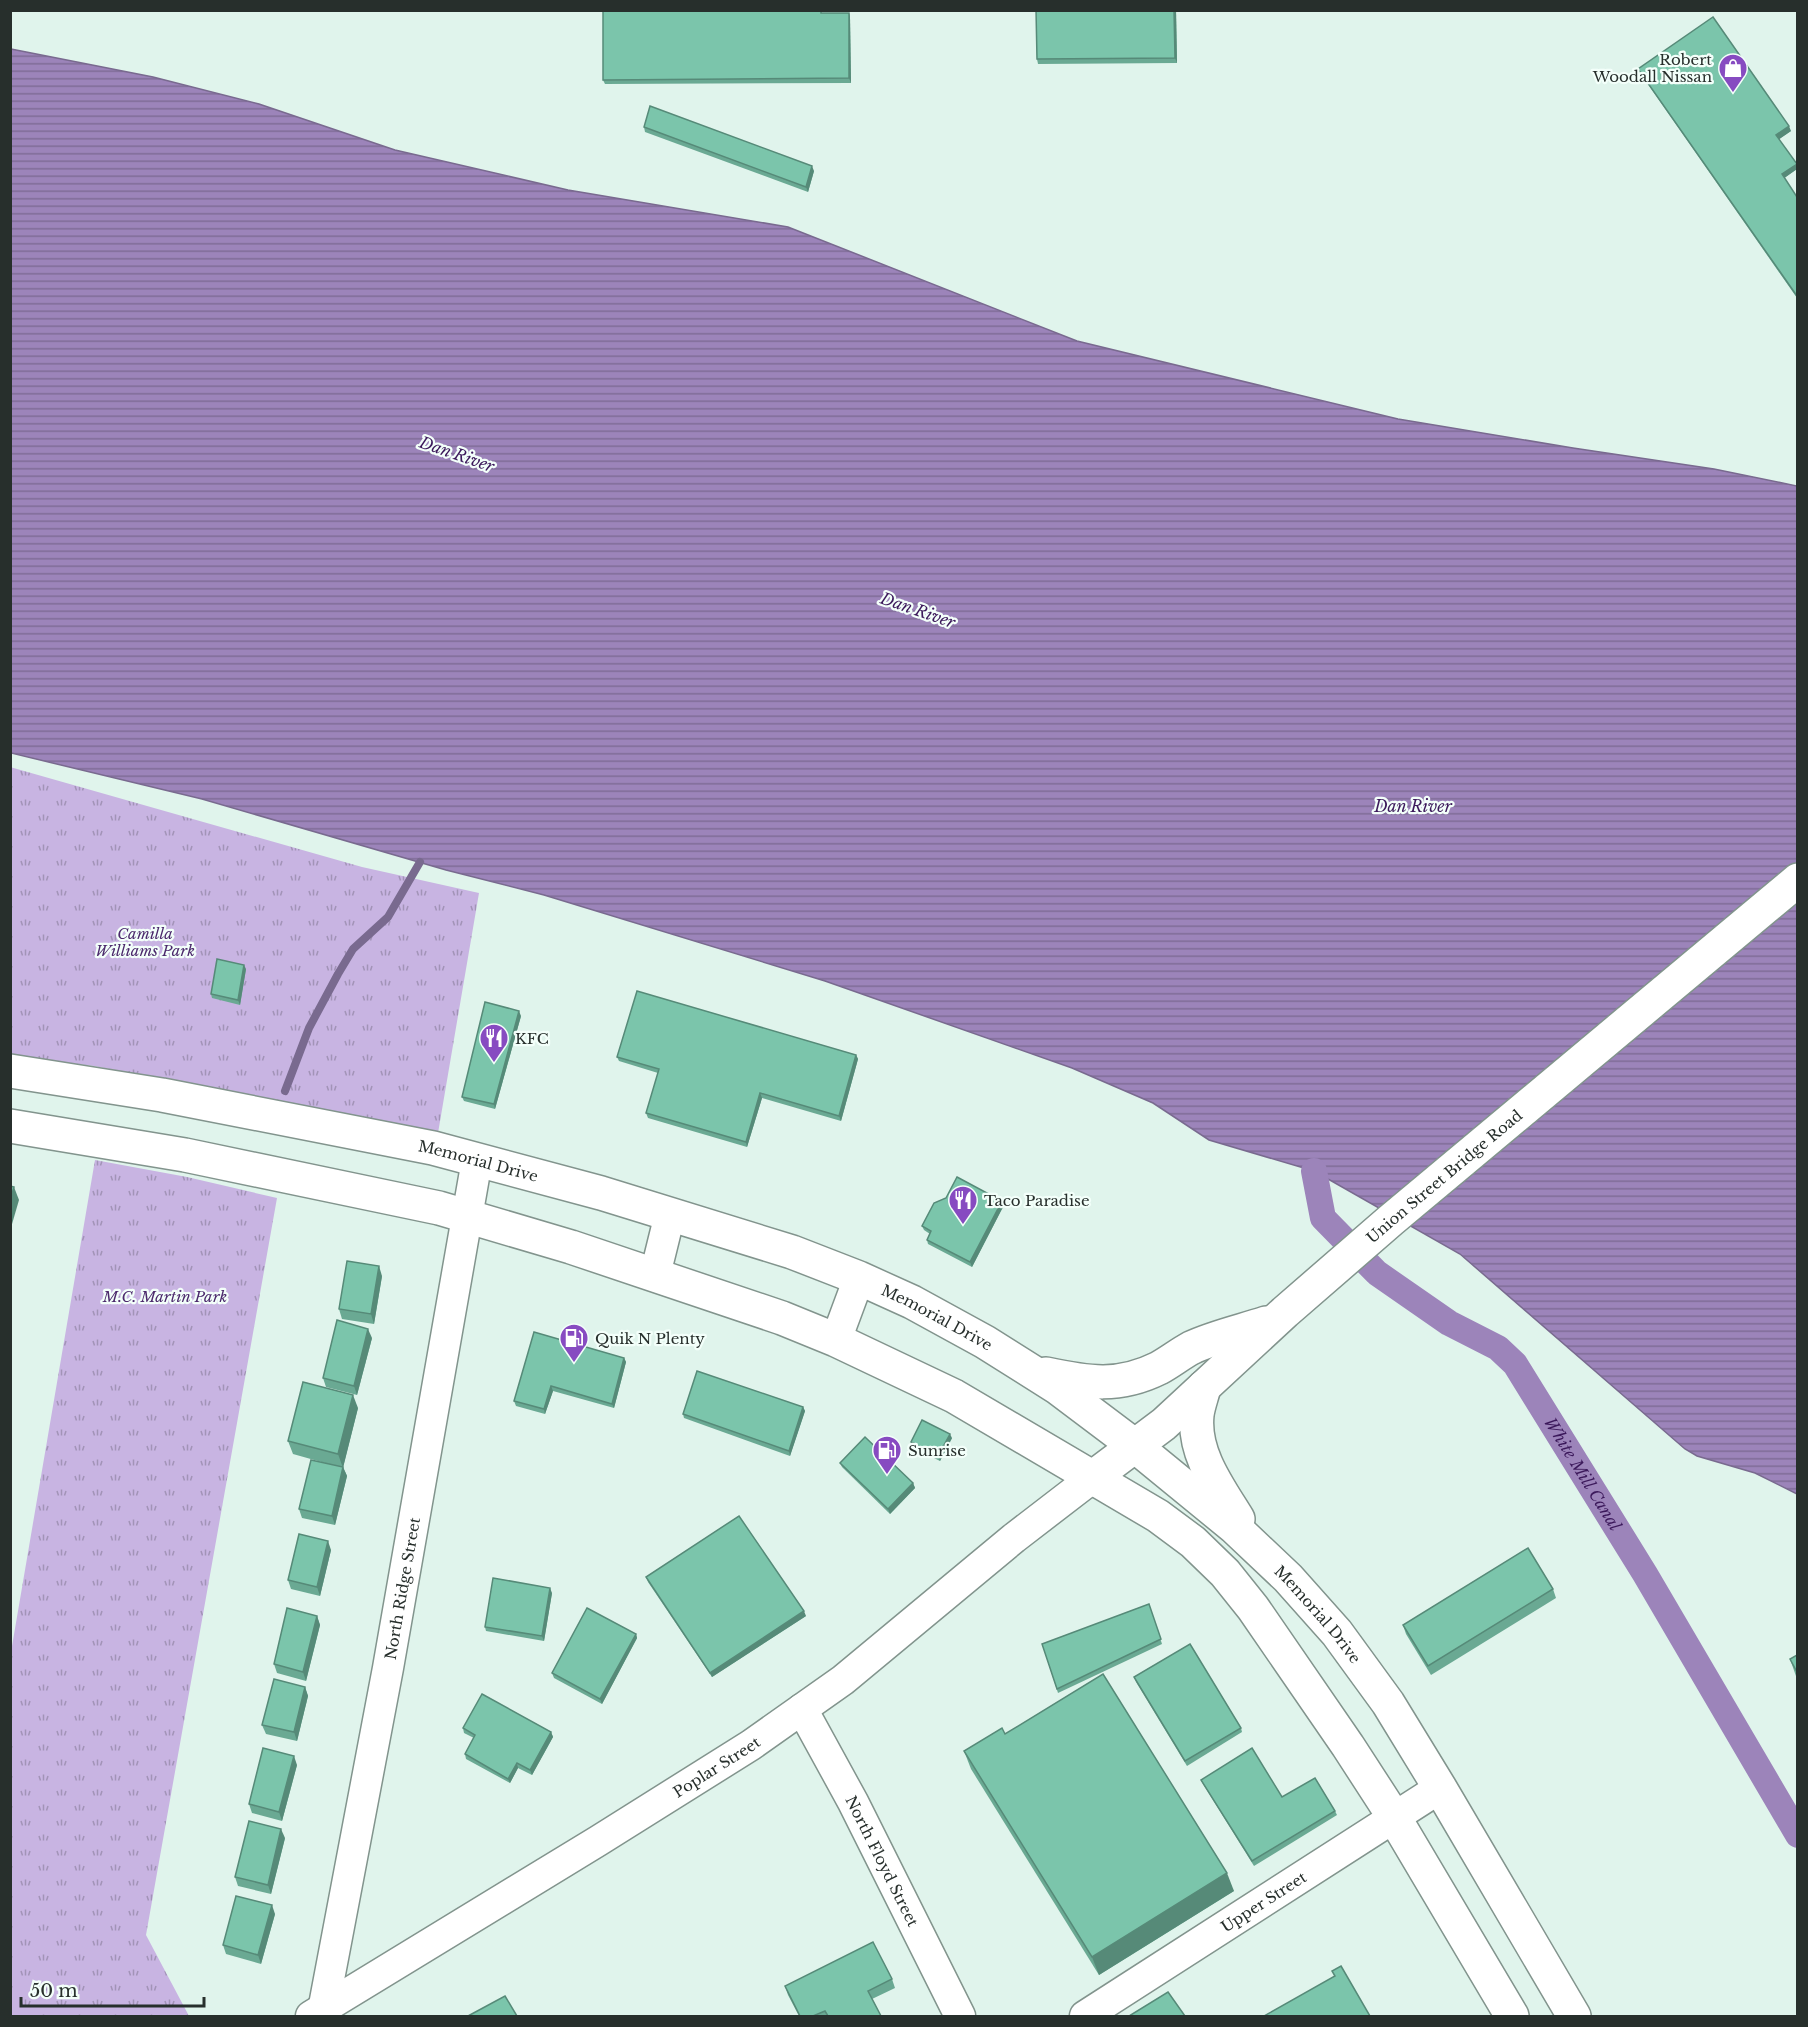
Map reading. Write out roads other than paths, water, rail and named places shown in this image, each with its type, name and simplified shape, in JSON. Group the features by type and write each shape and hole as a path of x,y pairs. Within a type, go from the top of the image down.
{"main road":[{"name":"Union Street Bridge Road","path":"1092,1478 1164,1424 1281,1316 1391,1220 1797,880"},
{"name":"Memorial Drive","path":"10,1071 174,1097 433,1148 477,1160 670,1214 792,1252 912,1302 985,1342 1058,1388 1135,1446 1234,1527 1288,1578 1337,1633 1388,1703 1574,2016"},
{"path":"10,1126 351,1188 467,1216 561,1244 782,1318 836,1340 954,1396 1158,1516 1193,1542 1225,1574 1253,1608 1394,1817 1512,2016"},
{"path":"1030,1370 1086,1382 1110,1382 1138,1378 1162,1367 1192,1348 1281,1316"},
{"path":"1204,1387 1197,1416 1199,1441 1207,1467 1255,1546"}],"street":[{"name":"North Ridge Street","path":"319,2014 362,1810 477,1160"},
{"path":"655,1275 670,1214"},
{"path":"836,1340 859,1278"},
{"name":"Poplar Street","path":"319,2014 751,1745 843,1680 996,1553 1092,1478"},
{"name":"North Floyd Street","path":"802,1709 853,1802 960,2016"},
{"name":"Upper Street","path":"1085,2016 1440,1788"}],"water":[{"name":"Dan River","path":"11,49 153,77 259,104 395,150 568,190 788,227 1077,341 1398,419 1714,469 1797,486 1797,1494 1755,1473 1697,1456 1685,1449 1460,1254 1314,1171 1209,1140 1153,1103 1072,1068 825,981 544,895 446,870 202,799 11,753"}],"waterway":[{"path":"285,1091 309,1028 338,974 353,949 388,917 420,862"},
{"name":"White Mill Canal","path":"1314,1171 1323,1218 1377,1273 1449,1323 1498,1348 1515,1364 1645,1574 1798,1835"}],"place":[{"name":"Robert Woodall Nissan","path":"1733,94"},
{"name":"KFC","path":"494,1064"},
{"name":"Taco Paradise","path":"963,1226"},
{"name":"Quik N Plenty","path":"574,1364"},
{"name":"Sunrise","path":"887,1476"}],"park label":[{"name":"Camilla Williams Park","path":"145,942"},
{"name":"M.C. Martin Park","path":"165,1296"}]}
